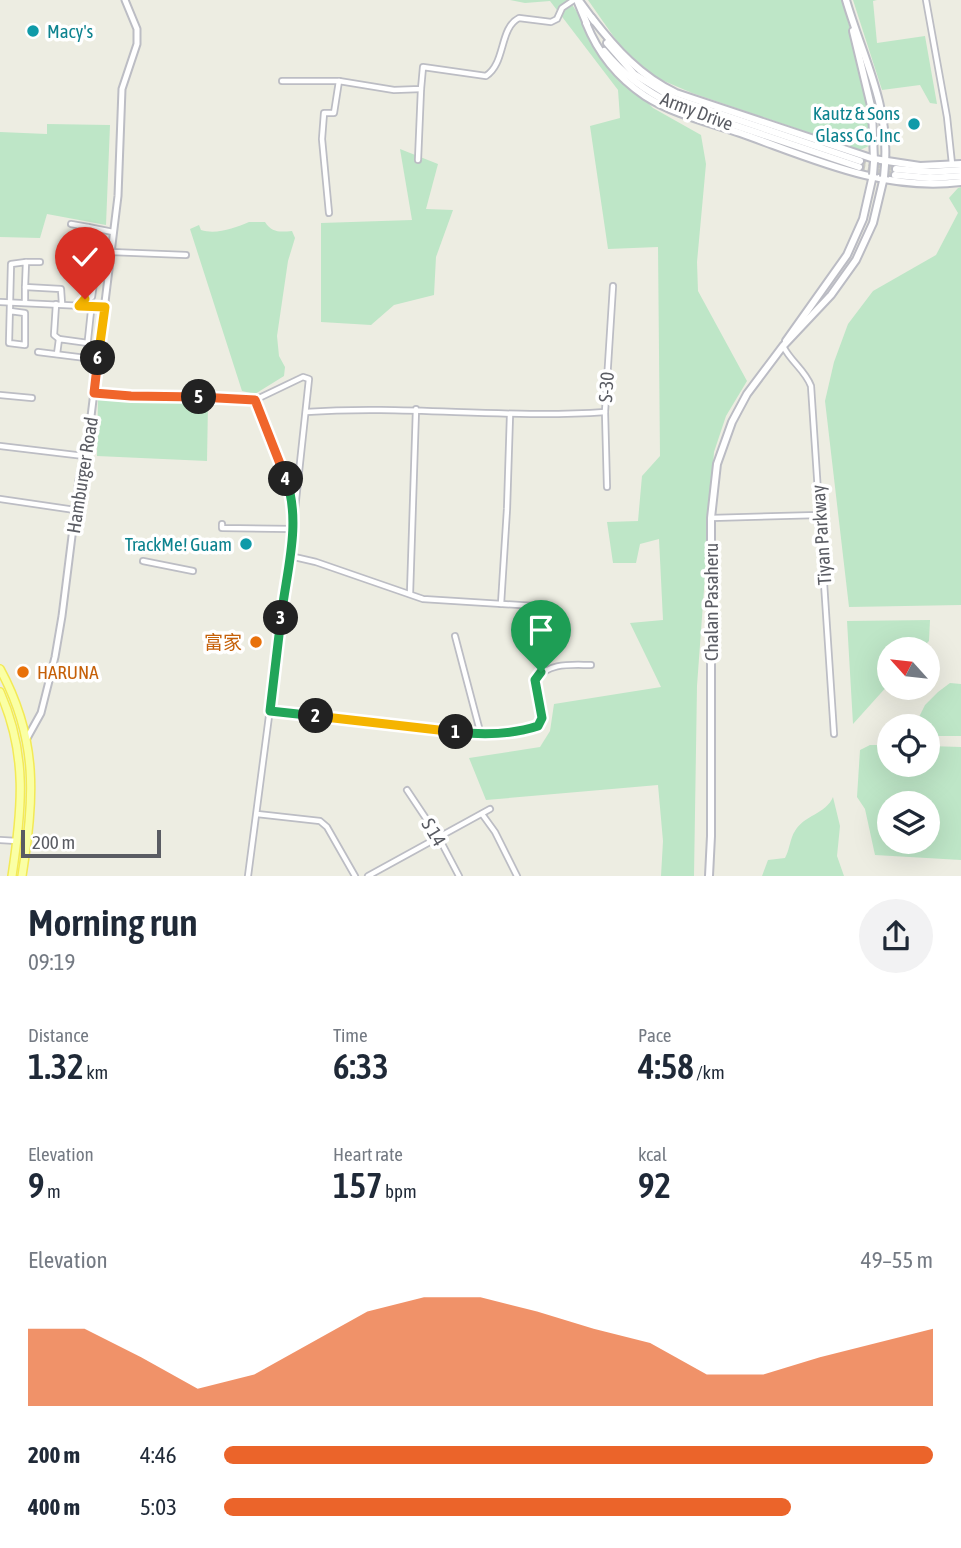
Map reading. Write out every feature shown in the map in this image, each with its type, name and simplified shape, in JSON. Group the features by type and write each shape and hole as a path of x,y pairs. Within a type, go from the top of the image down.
{"main road":[{"name":"Army Drive","path":"576,0 626,66 661,92 685,103 859,164"},
{"name":"Chalan Pasaheru","path":"709,876 711,518 718,464 732,422 747,394 833,278 863,219 874,160 872,110 847,3"},
{"name":"Chalan Pasaheru","path":"783,346 831,295 856,260 873,223 886,163 882,109 847,3"},
{"path":"589,20 631,63 665,88 874,160 920,166 961,164"},
{"path":"589,20 596,47 611,66 628,83 658,103 770,145 883,179 931,184 961,182"},
{"path":"961,170 896,172 930,178 961,176"},
{"path":"0,669 15,700 26,740 32,795 22,876"},
{"path":"0,692 14,730 20,769 22,808 12,876"}],"street":[{"name":"Hamburger Road","path":"26,740 41,713 57,648 94,393 118,196 122,89 137,44 137,29 125,0"},
{"path":"418,160 423,68 486,76 498,61 509,28 515,20 519,18 551,22 557,19 562,8 576,0"},
{"path":"926,0 947,117 952,165"},
{"path":"282,81 339,81 394,90 421,89"},
{"path":"329,213 323,160 323,126 324,113 334,113 339,81"},
{"path":"71,224 113,232"},
{"path":"68,238 83,242 88,227"},
{"path":"110,251 186,255"},
{"path":"25,302 26,262"},
{"path":"10,311 25,313 25,345 9,343 11,264 40,262"},
{"path":"81,306 85,299 92,297 94,283"},
{"name":"S-30","path":"607,487 605,412 613,286"},
{"path":"25,287 61,289 54,335 59,339 88,343"},
{"path":"0,302 105,307"},
{"path":"38,352 86,358 91,311 81,306"},
{"path":"57,354 59,339"},
{"name":"Tiyan Parkway","path":"783,346 789,357 806,374 811,386 834,734"},
{"path":"94,393 255,400 303,377 310,379 248,876"},
{"path":"0,395 32,398"},
{"path":"255,400 288,485 292,529"},
{"path":"306,412 416,409 510,415 605,412"},
{"path":"410,594 416,409"},
{"path":"501,604 510,415"},
{"path":"0,446 84,456"},
{"path":"0,499 75,510"},
{"path":"711,518 820,515"},
{"path":"222,524 222,528 292,529"},
{"path":"290,556 438,601 534,606"},
{"path":"144,561 193,571"},
{"path":"455,636 481,734"},
{"path":"270,711 481,734 520,732 538,726 542,718 535,680 541,672 560,665 592,665"},
{"name":"S 14","path":"407,790 439,838 459,876"},
{"path":"368,876 490,809"},
{"path":"257,814 320,821 327,827 355,876"},
{"path":"482,814 495,832 517,876"},
{"path":"0,840 17,841"}],"green space":[{"path":"510,0 569,0 615,70 653,108 701,135 706,164 697,262 698,291 747,381 726,416 714,452 697,686 694,876 661,876 663,841 658,785 486,800 469,758 540,747 550,731 554,704 661,687 630,623 663,620 659,539 640,544 636,563 613,563 607,522 638,521 642,476 660,456 658,247 608,249 590,126 620,118 618,90 550,1 525,3"},
{"path":"588,0 843,0 865,90 872,133 869,146 860,150 692,93 657,78 623,50"},
{"path":"853,0 877,0 873,1 877,43 925,36 937,104 930,103 920,85 882,90"},
{"path":"47,124 110,125 106,225 47,214 40,238 0,237 0,132 47,134"},
{"path":"400,149 438,164 426,209 453,210 436,257 434,295 394,305 371,325 321,322 321,223 412,220"},
{"path":"961,187 961,605 849,607 825,401 834,362 848,324 873,291 936,255 958,213 949,198"},
{"path":"249,222 265,222 273,230 292,231 295,238 288,261 277,336 279,356 285,367 284,376 255,394 242,391 190,229 199,225 201,230 219,231"},
{"path":"98,398 208,403 207,461 97,456"},
{"path":"930,620 929,637 877,637 877,697 853,724 847,621"},
{"path":"950,683 961,684 961,736 940,736 940,714 920,714 930,700 940,700 940,690"},
{"path":"870,745 877,745 877,777 940,777 940,746 961,747 961,860 875,855 865,809 857,797 860,750"},
{"path":"833,797 840,826 837,856 844,876 762,876 768,860 785,858 793,834 799,826 830,803"}],"tunnel":[{"path":"860,161 896,169"},
{"path":"859,167 895,175"}],"place":[{"name":"Macy's","path":"33,31"},
{"name":"Kautz & Sons Glass Co. Inc","path":"914,124"},
{"name":"TrackMe! Guam","path":"246,544"},
{"name":"富家","path":"256,642"},
{"name":"HARUNA","path":"23,672"}],"route":[{"path":"85,299 79,306 105,307 94,393 255,400 288,485 291,507 290,556 270,711 481,734 520,732 538,726 542,718 535,680 541,672"}]}
